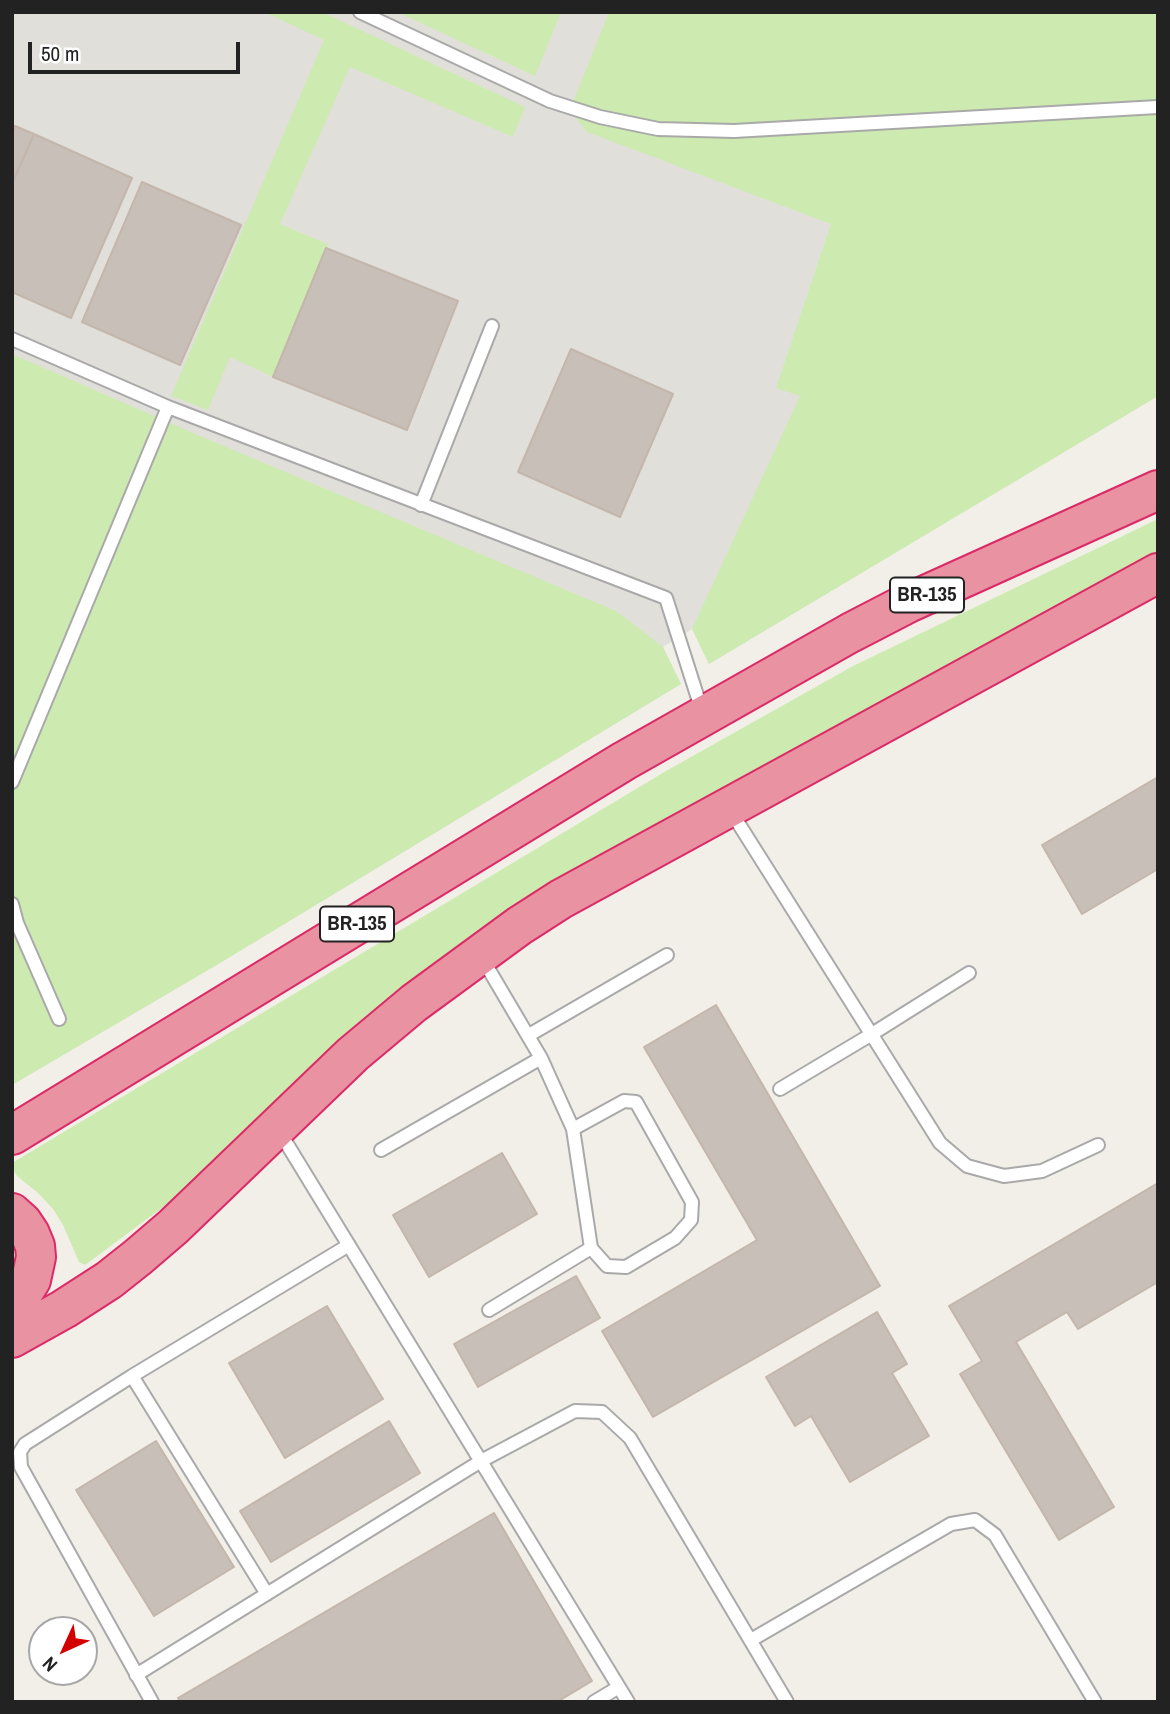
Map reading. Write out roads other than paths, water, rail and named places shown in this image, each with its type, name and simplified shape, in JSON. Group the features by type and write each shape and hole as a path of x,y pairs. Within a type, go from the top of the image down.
{"highway":[{"name":"BR-135","path":"12,1135 703,715 897,609 1158,490"},
{"path":"12,1338 64,1310 118,1272 173,1227 362,1047 414,1003 479,954 561,899 1158,573"},
{"path":"12,1213 30,1234 36,1257 31,1280 12,1304"}],"lane":[{"path":"360,12 550,101 600,117 658,129 734,131 1158,107"},
{"path":"421,505 492,326"},
{"path":"12,339 168,407 666,598 703,715"},
{"path":"12,782 168,407"},
{"path":"728,807 940,1143 967,1166 1004,1176 1042,1171 1098,1145"},
{"path":"12,904 17,923 60,1019"},
{"path":"479,954 529,1035 573,1129 591,1248 607,1266 626,1267 675,1238 691,1220 692,1202 636,1102 624,1101 573,1129"},
{"path":"529,1035 667,955"},
{"path":"780,1089 969,973"},
{"path":"381,1150 541,1058"},
{"path":"277,1127 628,1702"},
{"path":"152,1702 21,1467 20,1452 26,1444 132,1376 349,1245"},
{"path":"489,1310 591,1248"},
{"path":"132,1376 267,1594"},
{"path":"136,1675 481,1461 575,1411 602,1412 630,1438 787,1702"},
{"path":"751,1640 951,1524 975,1520 995,1535 1095,1702"},
{"path":"594,1702 619,1687"}]}
